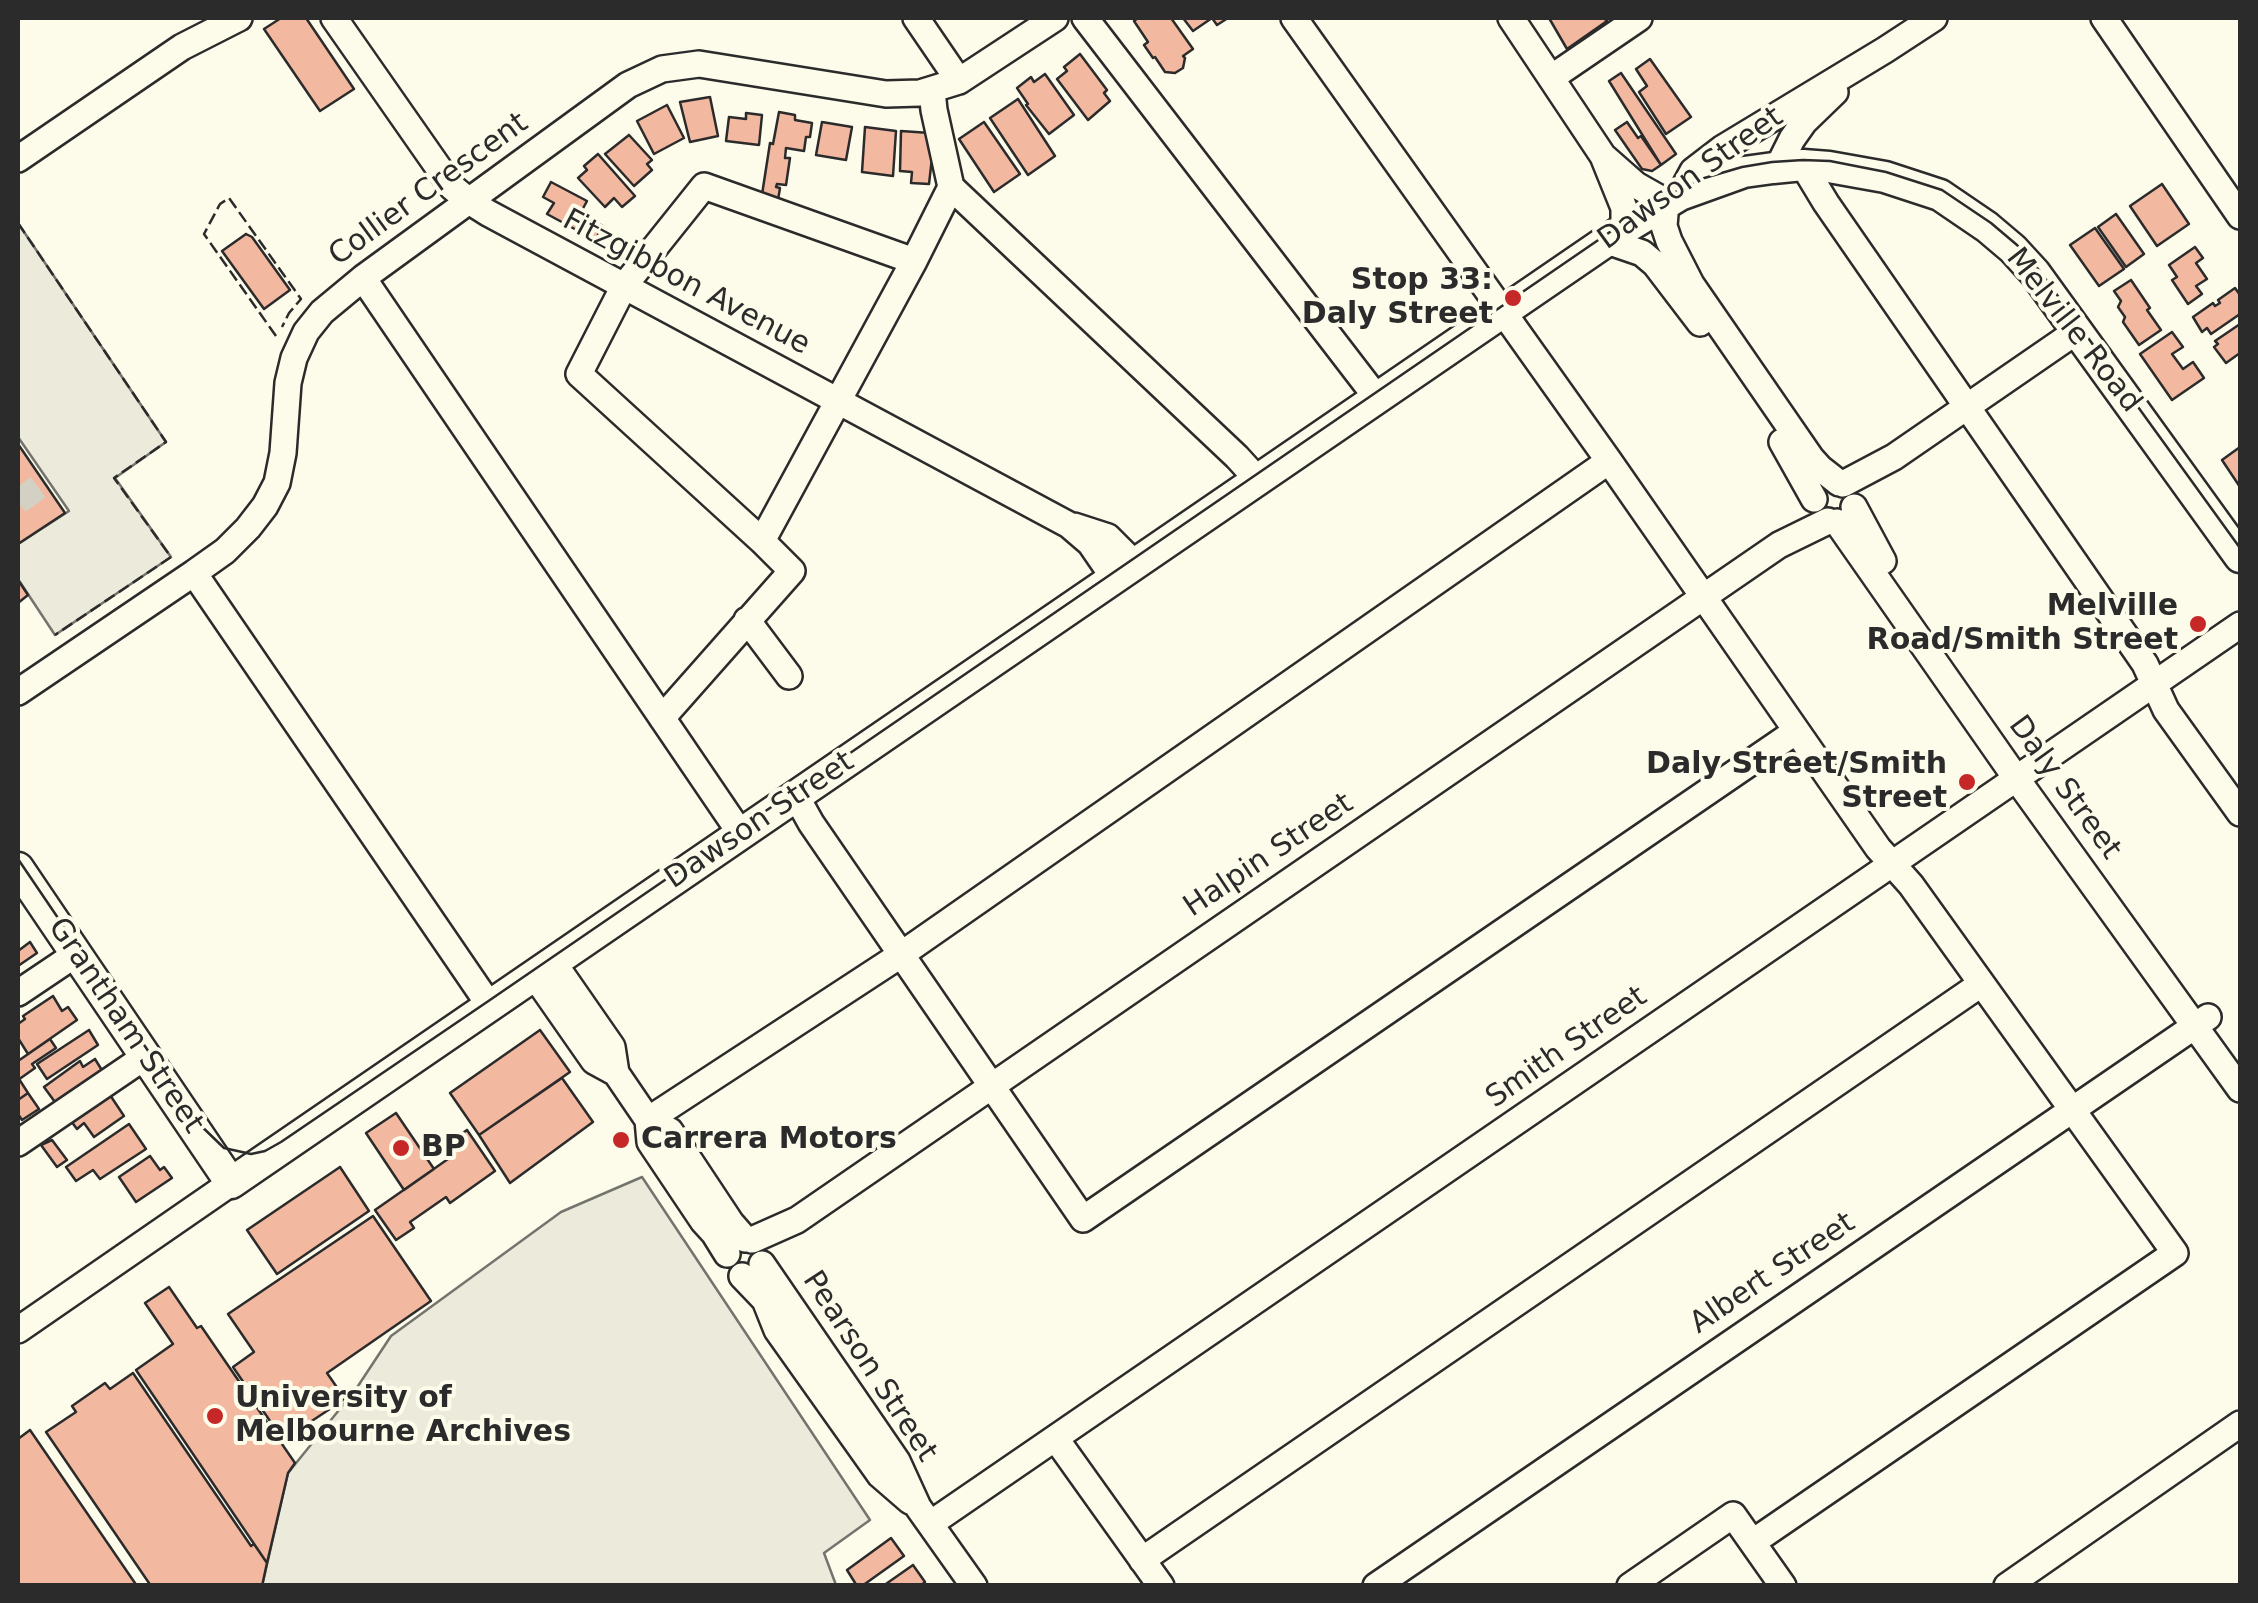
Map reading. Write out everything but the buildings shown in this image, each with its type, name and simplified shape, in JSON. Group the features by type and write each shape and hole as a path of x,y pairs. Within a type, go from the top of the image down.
{"main road":[{"name":"Melville Road","path":"1673,198 1744,172 1790,166 1829,167 1885,177 1940,195 2013,248 2035,273 2240,557"},
{"name":"Dawson Street","path":"232,1183 1673,198"},
{"name":"Grantham Street","path":"18,868 232,1183"}],"street":[{"path":"182,47 212,18"},
{"path":"18,158 182,47 239,18"},
{"path":"916,18 959,81"},
{"name":"Collier Crescent","path":"18,692 194,574 225,550 266,506 277,483 283,453 288,382 294,358 306,332 322,312 628,85 662,69 699,64 886,94 920,94 959,81 1055,18"},
{"path":"1085,18 1377,398"},
{"path":"1294,18 1878,848 1911,884 2175,1253 1753,1542"},
{"path":"1510,18 1603,156 1624,208 1626,222 1615,235"},
{"path":"1551,78 1639,18"},
{"name":"Dawson Street","path":"1673,198 1693,172 1722,148 1934,18"},
{"name":"Fitzgibbon Avenue","path":"337,19 452,187 469,201 1069,525 1125,571"},
{"path":"2106,19 2240,216"},
{"name":"Dawson Street","path":"1790,166 1804,122 1885,50"},
{"path":"932,91 951,187 1258,480"},
{"path":"1603,156 1636,186 1673,198"},
{"path":"1790,166 1826,203 1968,406 2146,664 2166,710 2240,813"},
{"path":"662,718 792,571 579,374 624,286 704,186 914,261"},
{"path":"762,541 951,187"},
{"name":"Daly Street","path":"1673,198 1664,226 1691,284 1820,468 1835,502"},
{"name":"Daly Street","path":"1615,235 1654,264 1776,434 1835,502 2022,774 2201,1021 2240,1089"},
{"path":"363,278 741,834"},
{"name":"Halpin Street","path":"748,1255 1779,546 1894,457 2077,331"},
{"path":"648,1120 902,954 1609,461"},
{"path":"194,574 490,1006"},
{"path":"747,620 789,676"},
{"name":"Smith Street","path":"924,1516 1056,1439 2240,625"},
{"path":"796,796 1083,1218 1796,732"},
{"path":"18,993 76,954"},
{"name":"Pearson Street","path":"544,968 594,1061 616,1073 648,1120 670,1131 748,1255 897,1461 924,1516 974,1586"},
{"path":"1142,1560 1980,984"},
{"name":"Daly Street","path":"2201,1021 2240,1062"},
{"name":"Albert Street","path":"1376,1586 2201,1021"},
{"path":"21,1134 146,1056"},
{"name":"Dawson Street","path":"18,1330 232,1183"},
{"path":"2007,1586 2240,1424"},
{"path":"1056,1439 1160,1586"},
{"path":"1630,1586 1733,1515 1783,1586"}],"shaded area":[{"path":"18,223 166,442 115,478 171,557 55,635 18,579 18,544 69,511 18,437"},
{"path":"642,1177 870,1520 824,1553 836,1585 262,1586 288,1473 356,1389 391,1336 561,1212"}],"tunnel":[{"path":"18,502 44,483"}],"tram line":[{"path":"18,859 195,1120 224,1148 251,1154 265,1151 1626,221 1701,179 1772,162 1830,161 1886,172 1942,190 1991,223 2039,270 2240,548"}],"fence":[{"path":"276,336 204,234 220,204 229,198 301,299 282,327"},
{"path":"18,223 166,442 114,478 171,557 55,635"}],"place":[{"name":"Stop 33: Daly Street","path":"1513,298"},
{"name":"Melville Road/Smith Street","path":"2198,624"},
{"name":"Daly Street/Smith Street","path":"1967,782"},
{"name":"Carrera Motors","path":"621,1140"},
{"name":"BP","path":"401,1148"},
{"name":"University of Melbourne Archives","path":"215,1416"}]}
